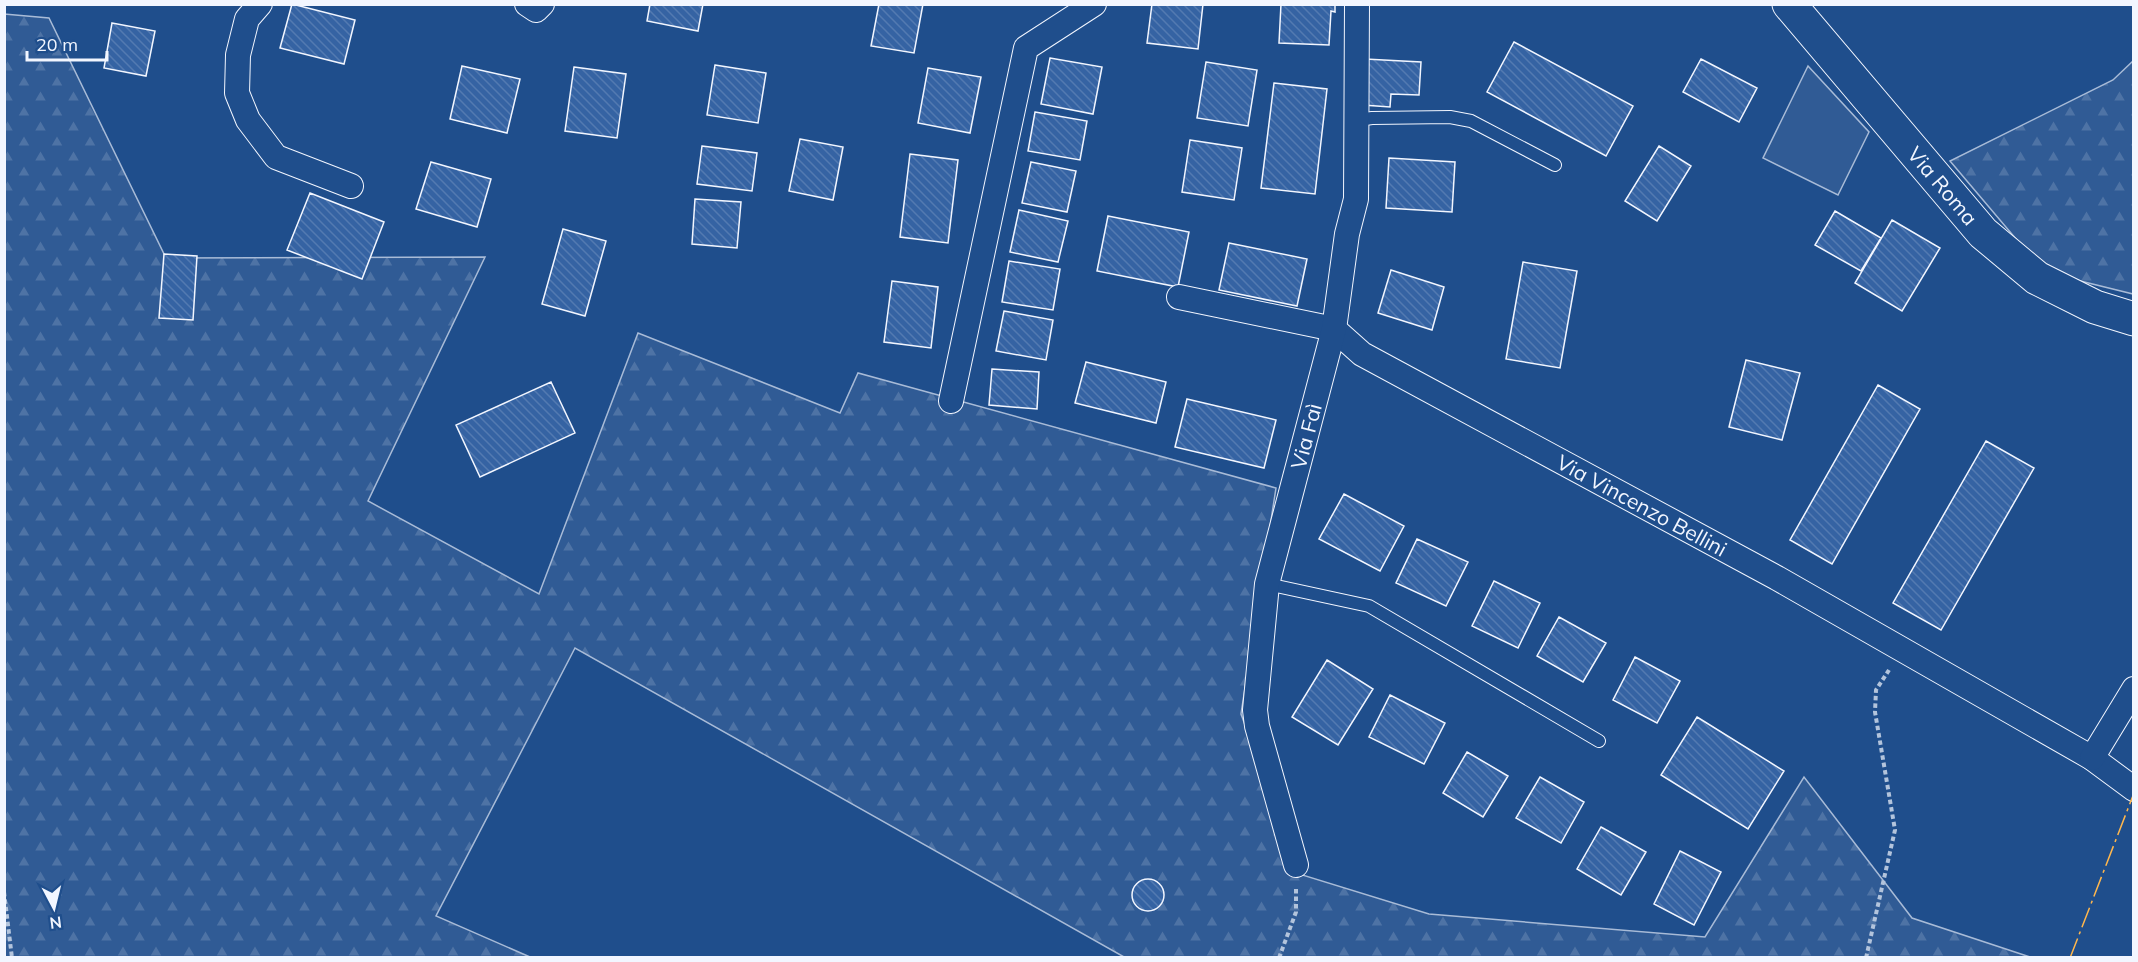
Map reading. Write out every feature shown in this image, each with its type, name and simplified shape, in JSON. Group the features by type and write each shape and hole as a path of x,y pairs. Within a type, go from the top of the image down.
{"street":[{"path":"260,4 247,19 238,55 237,93 248,120 276,157 351,186"},
{"path":"527,4 536,10 542,4"},
{"path":"951,401 1026,48 1094,4"},
{"name":"Via Faì","path":"1296,865 1257,726 1255,710 1267,584 1334,329 1347,234 1356,199 1357,4"},
{"name":"Via Roma","path":"1789,4 1983,233 2037,278 2095,307 2133,319"},
{"path":"1179,297 1334,329"},
{"name":"Via Vincenzo Bellini","path":"1334,329 1362,354 1777,578 2092,758 2124,783"},
{"path":"2092,758 2133,689"}],"lane":[{"path":"1358,120 1450,117 1471,121 1555,165"},
{"path":"1267,584 1369,606 1599,741"}],"path":[{"path":"1866,957 1895,830 1875,712 1876,690 1902,650"},
{"path":"1279,957 1296,912 1296,865"},
{"path":"4,892 12,957"}],"shaded area":[{"path":"1808,66 1869,132 1838,195 1763,158"}],"green space":[{"path":"4,14 49,18 166,258 485,257 368,501 539,594 638,333 840,413 858,373 1276,488 1241,714 1299,874 1429,914 1705,937 1804,777 1912,918 2030,957 1124,957 575,648 436,916 530,957 5,957"},
{"path":"2133,61 2133,294 2044,272 1950,161 2113,80"}],"building":[{"path":"292,4 355,20 344,64 280,48"},
{"path":"650,4 703,4 698,31 647,21"},
{"path":"879,4 923,4 914,53 871,46"},
{"path":"1152,4 1203,4 1198,49 1147,43"},
{"path":"1281,4 1335,4 1335,12 1331,11 1329,45 1279,43"},
{"path":"112,23 155,31 146,76 104,68"},
{"path":"1514,42 1633,106 1606,156 1487,92"},
{"path":"1050,58 1102,67 1093,114 1041,104"},
{"path":"1365,59 1421,62 1419,95 1391,94 1390,107 1363,105"},
{"path":"1701,59 1757,88 1739,122 1683,92"},
{"path":"1206,62 1257,70 1248,126 1197,118"},
{"path":"715,65 766,73 758,123 707,115"},
{"path":"462,66 520,79 507,133 450,119"},
{"path":"574,67 626,74 617,138 565,131"},
{"path":"928,68 981,77 970,133 918,123"},
{"path":"1274,83 1327,89 1315,194 1261,188"},
{"path":"1035,112 1087,121 1080,160 1028,151"},
{"path":"800,139 843,147 833,200 789,191"},
{"path":"1190,140 1242,148 1234,200 1182,192"},
{"path":"702,146 757,153 752,191 697,184"},
{"path":"1659,146 1691,166 1657,221 1625,201"},
{"path":"910,154 958,160 948,243 900,237"},
{"path":"1389,158 1455,162 1452,212 1386,208"},
{"path":"431,162 491,179 477,227 416,209"},
{"path":"1031,162 1076,171 1067,212 1022,203"},
{"path":"310,193 384,222 362,279 287,250"},
{"path":"695,199 741,202 737,248 692,244"},
{"path":"1019,210 1068,221 1058,262 1010,252"},
{"path":"1835,211 1881,238 1861,271 1815,245"},
{"path":"1108,216 1189,232 1178,287 1097,271"},
{"path":"1892,220 1940,248 1902,311 1855,283"},
{"path":"563,229 606,241 585,316 542,304"},
{"path":"1229,243 1307,259 1297,306 1219,290"},
{"path":"164,254 197,256 193,320 159,318"},
{"path":"1009,261 1060,269 1053,310 1002,302"},
{"path":"1523,262 1577,271 1560,368 1506,359"},
{"path":"1391,270 1444,287 1432,330 1378,313"},
{"path":"892,281 938,287 931,348 884,342"},
{"path":"1004,311 1053,320 1046,360 996,351"},
{"path":"1746,360 1800,373 1782,440 1729,427"},
{"path":"1086,362 1166,382 1156,423 1075,403"},
{"path":"992,369 1039,372 1037,409 989,405"},
{"path":"551,382 575,433 480,477 456,425"},
{"path":"1878,385 1920,409 1832,564 1790,540"},
{"path":"1187,399 1276,420 1264,468 1175,447"},
{"path":"1986,441 2034,468 1941,630 1893,603"},
{"path":"1344,494 1404,526 1380,571 1319,539"},
{"path":"1417,539 1468,562 1446,606 1396,583"},
{"path":"1494,581 1540,603 1518,648 1472,626"},
{"path":"1559,617 1606,643 1583,682 1537,656"},
{"path":"1635,657 1680,681 1657,723 1613,700"},
{"path":"1327,660 1373,689 1338,745 1292,717"},
{"path":"1390,695 1445,723 1424,764 1369,737"},
{"path":"1697,717 1784,771 1748,829 1661,775"},
{"path":"1467,752 1508,776 1483,817 1443,793"},
{"path":"1540,777 1584,802 1561,843 1516,818"},
{"path":"1601,827 1646,852 1621,895 1577,869"},
{"path":"1680,851 1721,872 1694,925 1654,904"},
{"path":"1148,879 1160,883 1164,895 1160,907 1148,911 1136,907 1132,895 1136,883"}],"power":[{"path":"2070,958 2134,793"}]}
